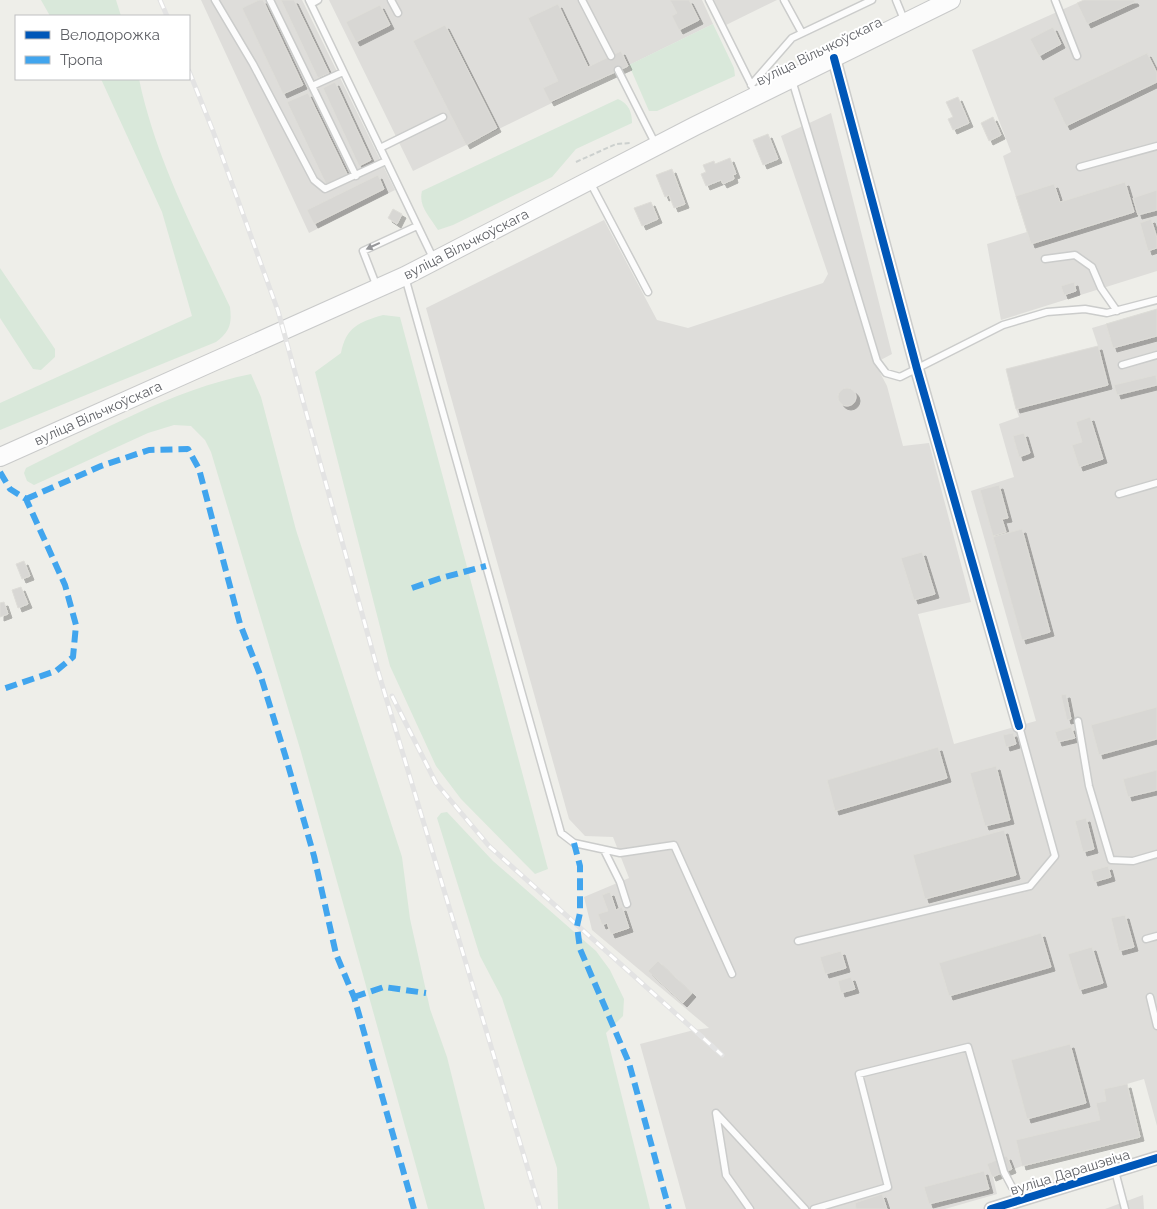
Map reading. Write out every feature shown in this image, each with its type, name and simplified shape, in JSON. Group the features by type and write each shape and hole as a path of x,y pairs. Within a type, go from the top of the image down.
{"main road":[{"name":"вуліца Вільчкоўскага","path":"0,457 405,276 656,146 754,90 791,79 951,0"}],"street":[{"path":"834,58 917,369 1019,726"},
{"name":"вуліца Дарашэвіча","path":"991,1209 1115,1171 1156,1161"}],"lane":[{"path":"215,0 254,64 314,180 325,189 386,161"},
{"path":"270,0 356,176"},
{"path":"318,0 310,2 434,260"},
{"path":"391,0 398,13"},
{"path":"582,0 611,56"},
{"path":"709,0 754,90 792,38 872,0"},
{"path":"784,0 802,33"},
{"path":"896,0 905,23"},
{"path":"1055,0 1077,56"},
{"path":"618,70 656,146"},
{"path":"312,86 343,72"},
{"path":"791,79 878,361 886,373 900,377 1003,325 1047,312 1085,309 1108,313 1157,300"},
{"path":"380,148 443,118"},
{"path":"1080,167 1157,146"},
{"path":"590,180 648,292"},
{"path":"378,288 363,251 418,226"},
{"path":"1045,259 1076,255 1092,267 1101,288 1117,310"},
{"path":"405,276 561,833 574,843 620,853 674,845 732,974"},
{"path":"1122,365 1157,355"},
{"path":"1119,494 1157,483"},
{"path":"1078,721 1090,786 1112,860 1133,861 1157,854"},
{"path":"798,941 1030,886 1055,856 1019,726"},
{"path":"604,850 620,882 627,904"},
{"path":"1146,939 1157,936"},
{"path":"1150,997 1157,1026"},
{"path":"814,1209 888,1187 859,1074 968,1046 1004,1172 1012,1187 1025,1199"},
{"path":"750,1209 726,1175 716,1113 805,1209"},
{"path":"1115,1171 1125,1209"}],"shaded area":[{"path":"201,0 302,0 395,190 309,233"},
{"path":"329,0 702,0 713,24 413,171"},
{"path":"714,0 777,0 726,25"},
{"path":"1084,0 1157,0 1157,271 1001,320 987,244 1027,232 1003,156 1011,152 972,50"},
{"path":"831,113 892,354 875,363 887,386 903,446 929,443 971,602 918,614 954,744 1036,721 971,491 1014,477 999,424 1019,417 1016,409 1098,346 1092,328 1157,309 1157,1126 1144,1079 1127,1084 1140,1137 1022,1166 993,1177 997,1194 945,1209 686,1209 640,1044 709,1028 592,930 584,897 629,878 613,837 585,836 569,819 426,308 604,220 657,320 688,328 823,283 828,274 781,136"},
{"path":"1143,1195 1144,1209 1105,1209"}],"green space":[{"path":"41,0 116,0 121,15 49,15"},
{"path":"713,24 734,68 735,76 657,111 649,111 629,65"},
{"path":"101,80 139,80 146,109 166,167 190,224 230,307 231,318 229,327 216,342 0,430 0,403 192,316 162,212"},
{"path":"618,99 625,103 629,109 632,123 576,149 552,177 453,225 438,230 423,207 422,191"},
{"path":"0,268 55,349 55,357 41,370 33,369 0,318"},
{"path":"383,315 400,317 548,869 535,874 461,799 436,766 390,666 315,372 341,353 343,344 350,331 360,323"},
{"path":"251,374 261,397 296,530 402,857 410,919 430,1009 447,1057 485,1209 428,1209 301,752 211,452 205,440 191,426 174,425 148,433 34,485 27,481 24,473 26,468 136,414 192,391 221,381"},
{"path":"447,812 493,861 596,951 610,970 624,999 623,1016 606,1033 650,1209 558,1209 557,1168 502,998 480,956 437,818 441,813"}],"building":[{"path":"263,0 303,85 283,94 242,8"},
{"path":"281,0 294,0 329,73 318,78"},
{"path":"670,0 689,0 699,20 679,30 672,16 677,13"},
{"path":"1084,0 1134,0 1135,2 1087,24 1077,3"},
{"path":"558,4 588,67 621,51 628,66 550,102 543,88 558,81 528,18"},
{"path":"380,5 390,25 356,42 346,22"},
{"path":"445,25 497,128 466,145 413,41"},
{"path":"1053,27 1061,44 1039,56 1030,39"},
{"path":"1147,53 1157,73 1157,82 1066,126 1053,98"},
{"path":"335,82 371,160 359,166 323,88"},
{"path":"308,93 348,176 327,186 287,102"},
{"path":"958,97 969,123 953,130 948,119 953,117 946,102"},
{"path":"993,117 1001,135 989,141 981,123"},
{"path":"768,134 778,159 763,165 753,140"},
{"path":"730,158 736,174 733,175 734,179 723,184 721,180 706,186 701,174 706,172 703,165 714,161 715,164"},
{"path":"672,169 685,204 674,208 669,195 665,197 656,175"},
{"path":"378,175 384,189 314,224 307,210"},
{"path":"1125,182 1134,212 1031,244 1016,196 1054,184 1060,202"},
{"path":"1157,190 1157,210 1138,215 1133,198"},
{"path":"651,202 658,219 642,226 634,208"},
{"path":"393,209 402,214 397,224 388,218"},
{"path":"1151,219 1157,238 1157,248 1148,251 1140,223"},
{"path":"1074,282 1076,291 1064,295 1061,286"},
{"path":"1157,309 1157,336 1113,348 1106,324"},
{"path":"1098,346 1108,385 1016,409 1006,369"},
{"path":"1156,375 1157,385 1117,395 1114,385"},
{"path":"843,388 851,388 856,393 854,404 843,406 838,401 838,393"},
{"path":"1090,417 1103,459 1079,467 1072,445 1082,442 1076,422"},
{"path":"1024,433 1030,453 1019,457 1013,436"},
{"path":"999,485 1008,518 1002,519 1006,532 993,536 980,490"},
{"path":"1022,529 1050,632 1022,640 993,537"},
{"path":"922,552 935,594 914,600 901,558"},
{"path":"24,561 30,576 22,579 16,564"},
{"path":"21,587 28,604 18,608 12,590"},
{"path":"4,602 8,614 0,617 0,603"},
{"path":"1066,694 1071,719 1067,720 1061,695"},
{"path":"1157,707 1157,739 1099,755 1091,725"},
{"path":"1071,727 1075,738 1058,742 1055,732"},
{"path":"1013,733 1016,744 1006,747 1003,735"},
{"path":"938,747 947,778 835,811 827,780"},
{"path":"996,766 1010,820 985,826 970,773"},
{"path":"1157,770 1157,790 1128,797 1123,779"},
{"path":"1086,818 1094,849 1083,852 1075,821"},
{"path":"1004,830 1016,875 925,899 913,855"},
{"path":"1108,866 1111,877 1094,882 1091,871"},
{"path":"610,892 616,910 622,907 629,928 611,934 607,923 602,925 598,914 608,911 602,895"},
{"path":"1125,915 1134,947 1119,951 1111,918"},
{"path":"1041,933 1051,967 949,996 939,963"},
{"path":"1092,947 1103,983 1079,990 1068,954"},
{"path":"841,951 846,968 825,974 820,957"},
{"path":"658,961 692,993 683,1003 648,971"},
{"path":"851,977 855,989 841,993 838,981"},
{"path":"1070,1044 1086,1103 1027,1119 1011,1060"},
{"path":"1127,1084 1140,1137 1022,1166 1016,1140 1100,1120 1096,1103 1106,1101 1104,1089"},
{"path":"1007,1156 1012,1169 992,1177 987,1164"},
{"path":"984,1171 989,1189 929,1204 924,1187"},
{"path":"882,1194 887,1209 856,1209 855,1203"}],"railway":[{"path":"160,0 167,15"},
{"path":"190,74 213,131 278,311 378,671 540,1209"},
{"path":"392,696 436,783 489,846 722,1055"}],"marked path":[{"path":"26,499 101,466 149,450 188,449 199,469 240,624 261,677 286,758 314,856 336,954 354,997 414,1209"},
{"path":"0,472 10,489 26,499 65,585 76,625 73,657 56,671 0,690"},
{"path":"412,588 486,566"},
{"path":"574,843 580,866 580,913 577,926 580,949 629,1063 669,1209"},
{"path":"354,997 384,987 426,993"}],"cycle path":[{"path":"834,58 917,369 1019,726"},
{"path":"991,1209 1157,1158"}]}
